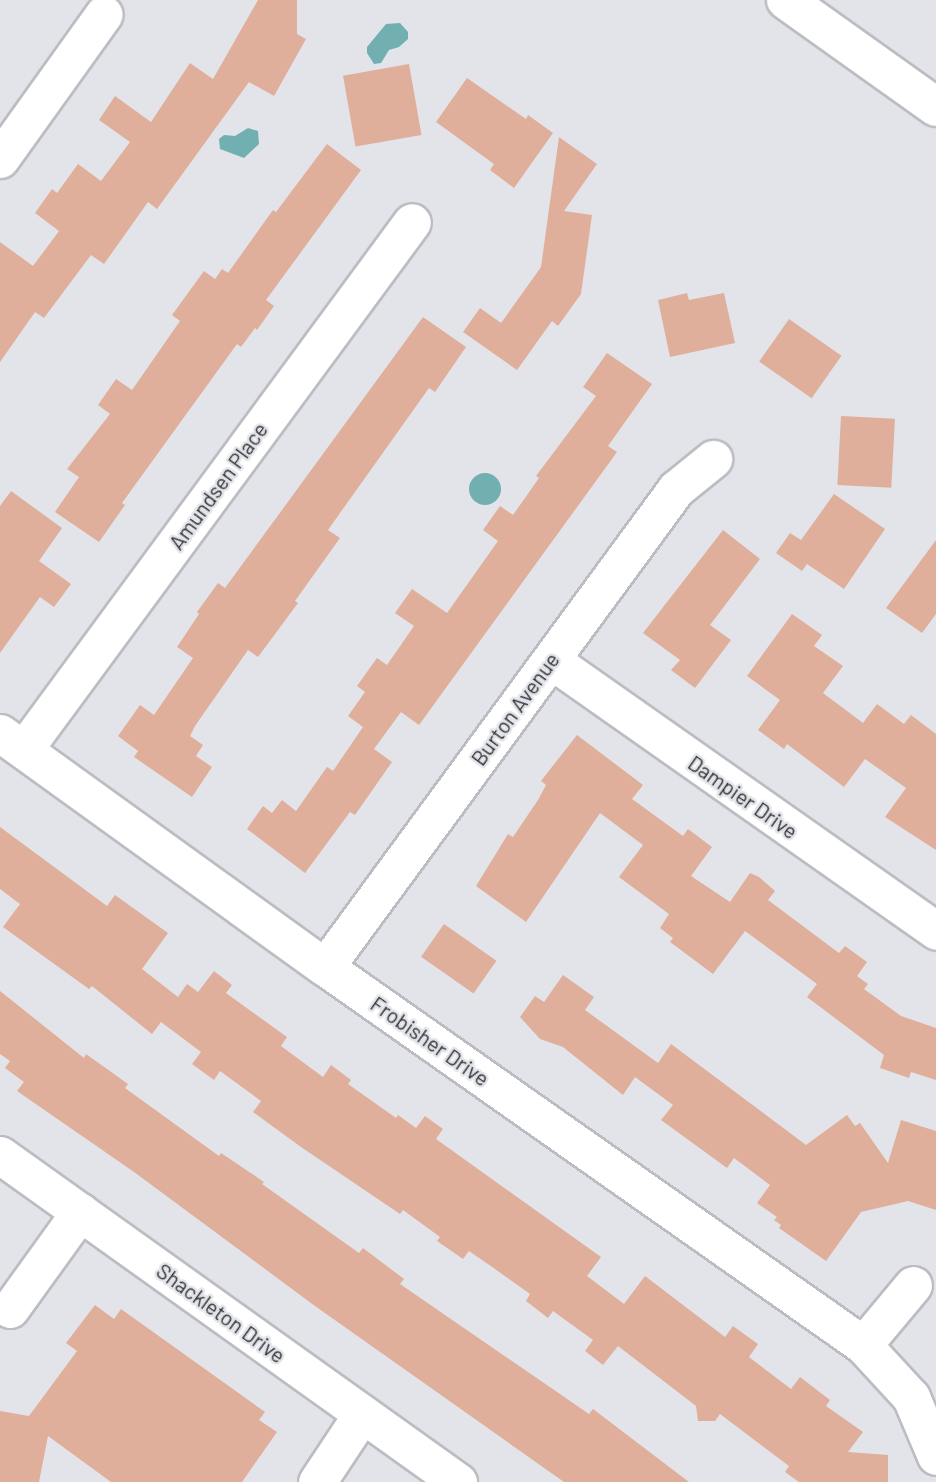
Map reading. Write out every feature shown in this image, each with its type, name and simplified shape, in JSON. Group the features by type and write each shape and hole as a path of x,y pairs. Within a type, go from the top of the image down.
{"main road":[{"path":"786,0 936,107"}],"street":[{"path":"0,159 104,13"},
{"name":"Amundsen Place","path":"12,741 412,222"},
{"name":"Burton Avenue","path":"325,967 676,489 713,459"},
{"name":"Dampier Drive","path":"551,660 936,932"},
{"name":"Frobisher Drive","path":"12,741 325,967 863,1345 911,1397 936,1455"},
{"name":"Shackleton Drive","path":"0,1155 458,1482"},
{"path":"10,1309 80,1212"},
{"path":"863,1345 913,1285"},
{"path":"317,1482 362,1414"}],"water":[{"path":"400,23 408,32 408,39 399,47 389,50 381,63 374,64 367,53 367,47 386,24"},
{"path":"248,128 258,131 259,144 244,158 220,149 219,139 224,135 235,136"},
{"path":"485,473 496,478 501,489 496,500 485,505 474,500 469,489 474,478"}],"building":[{"path":"258,0 297,0 297,34 306,39 274,96 249,82 157,209 148,202 104,264 91,255 44,318 35,312 0,362 0,242 33,266 59,231 35,213 52,189 57,193 78,164 101,181 130,142 99,120 115,96 151,122 190,63 213,79"},
{"path":"409,64 422,135 356,147 343,76"},
{"path":"467,78 526,119 528,115 553,133 514,188 490,170 494,164 436,122"},
{"path":"559,137 597,164 564,211 592,215 581,294 558,326 552,321 517,370 463,332 480,308 501,323 541,267"},
{"path":"327,144 361,170 266,300 274,306 241,347 237,344 122,503 125,505 99,542 55,512 79,477 67,469 110,414 98,405 116,379 132,390 180,321 172,315 204,271 215,279 222,269 228,273 273,210 276,212"},
{"path":"687,293 689,300 724,293 735,343 670,357 658,300"},
{"path":"423,317 466,347 435,392 429,388 328,530 340,538 295,601 298,603 258,657 248,650 195,726 190,736 203,745 196,756 212,767 192,797 134,757 138,751 118,736 140,705 154,715 193,658 177,647 199,614 197,612 218,583 225,588"},
{"path":"789,319 841,356 812,398 759,362"},
{"path":"607,353 652,384 608,446 617,452 419,725 401,712 374,749 392,762 355,815 350,812 305,873 247,829 263,806 272,813 282,800 296,811 327,767 333,771 363,727 348,716 365,692 357,686 377,658 387,665 414,626 395,613 412,589 447,613 498,541 483,530 500,506 513,515 539,478 536,476 596,396 583,387"},
{"path":"841,416 895,419 891,488 837,485"},
{"path":"11,491 62,528 39,561 71,584 54,607 40,597 0,653 0,506"},
{"path":"834,494 885,529 844,589 807,564 802,571 776,553 790,533 801,540"},
{"path":"723,530 760,559 710,625 731,640 695,688 671,670 680,660 643,633"},
{"path":"936,540 936,614 922,633 886,608"},
{"path":"792,614 822,635 814,646 843,666 823,693 863,723 877,704 904,724 911,715 936,734 936,850 885,817 906,788 865,759 844,787 787,744 784,749 758,730 780,700 747,676"},
{"path":"577,735 643,785 632,799 683,836 688,829 712,847 691,876 730,902 750,873 759,877 775,891 768,900 839,953 845,946 867,962 857,976 868,984 864,989 901,1016 936,1028 936,1080 911,1072 909,1078 880,1068 884,1055 807,997 817,984 745,931 713,974 670,942 673,938 660,928 669,914 619,877 643,845 600,813 526,922 476,886 508,834 513,837 538,800 546,785 541,781"},
{"path":"0,827 107,906 115,895 168,933 142,969 178,997 187,984 198,992 214,971 232,985 226,993 287,1037 281,1046 323,1077 331,1065 351,1080 348,1084 396,1118 398,1115 416,1128 425,1116 443,1129 436,1139 601,1257 587,1276 624,1304 645,1276 725,1337 733,1326 758,1344 749,1357 791,1389 800,1377 830,1400 826,1406 863,1432 848,1452 888,1455 888,1482 799,1482 785,1472 789,1466 720,1414 715,1421 698,1421 696,1406 618,1346 603,1365 585,1351 593,1340 553,1311 548,1318 526,1301 530,1294 469,1251 463,1259 437,1241 440,1237 403,1210 400,1214 253,1112 261,1101 220,1071 214,1080 192,1064 201,1052 161,1022 152,1034 92,986 89,989 3,927 20,904 0,889"},
{"path":"444,924 496,961 473,993 421,957"},
{"path":"563,975 594,997 585,1010 658,1063 671,1044 806,1145 847,1115 855,1126 860,1123 888,1163 901,1120 936,1131 936,1210 908,1201 861,1212 826,1261 779,1228 781,1225 774,1220 777,1217 757,1203 770,1185 734,1158 727,1168 661,1120 673,1105 635,1077 623,1095 563,1047 540,1039 520,1017 535,996 544,1002"},
{"path":"0,991 84,1058 86,1054 128,1084 125,1088 219,1156 221,1153 264,1182 262,1184 359,1253 363,1248 404,1279 400,1284 589,1414 593,1409 689,1482 564,1482 315,1306 134,1172 17,1091 24,1082 5,1068 10,1061 0,1054"},
{"path":"95,1305 114,1319 121,1309 265,1412 259,1420 277,1432 242,1482 111,1482 48,1436 39,1482 0,1482 0,1411 29,1416 77,1351 66,1343"}]}
